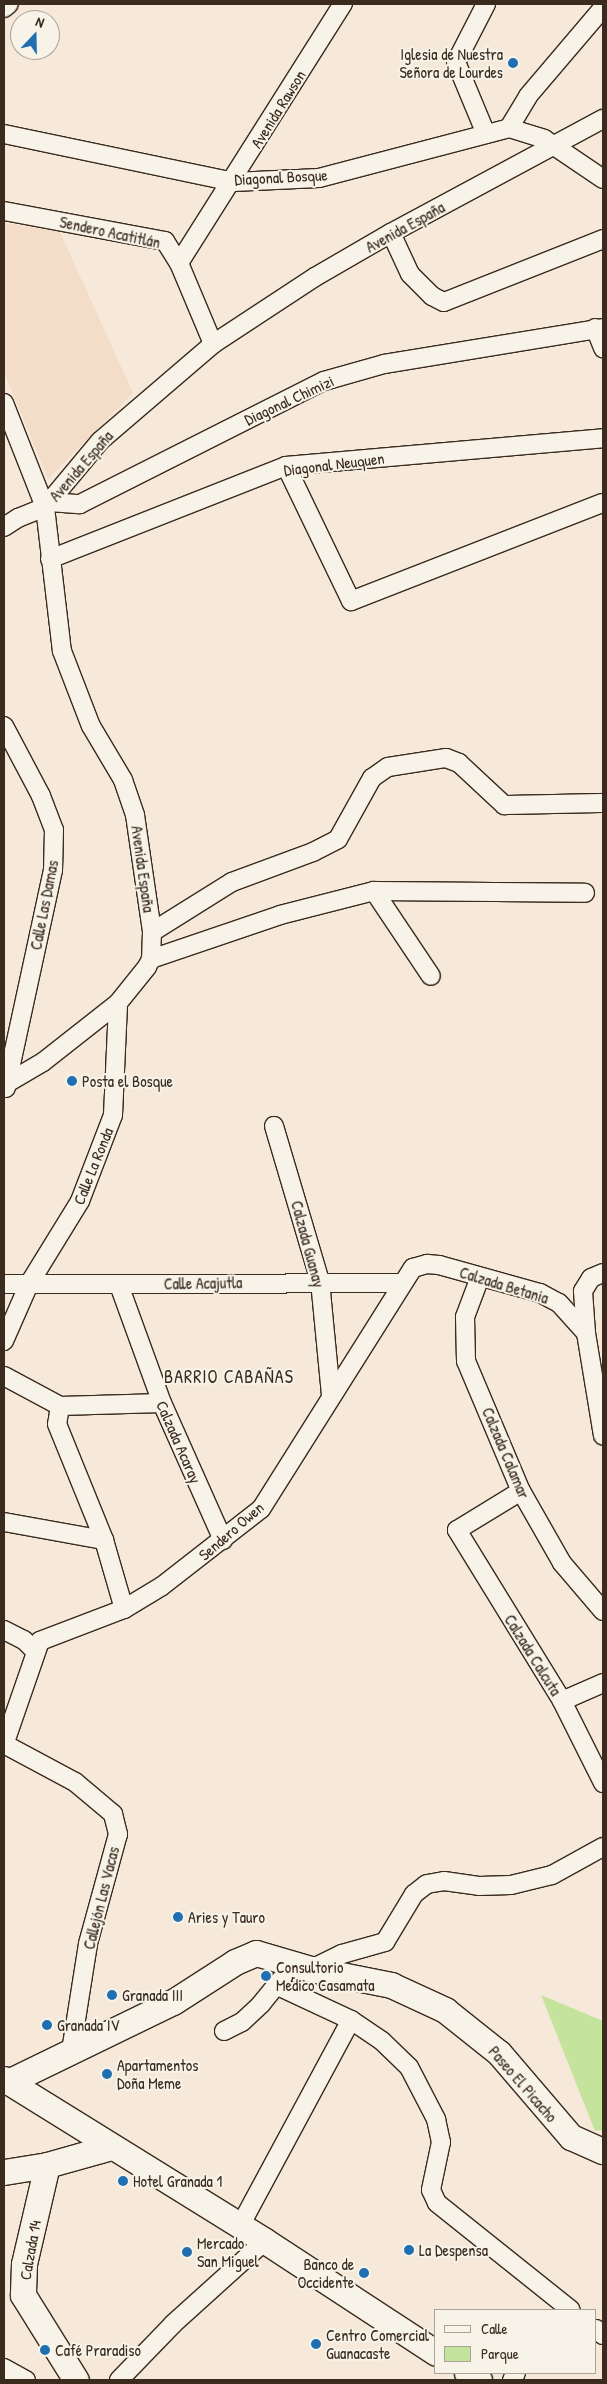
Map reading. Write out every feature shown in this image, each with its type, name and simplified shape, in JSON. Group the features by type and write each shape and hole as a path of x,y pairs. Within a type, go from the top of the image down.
{"street":[{"path":"4,8 9,4"},
{"name":"Avenida Rawson","path":"179,263 233,182 343,4"},
{"path":"486,4 456,62 486,134"},
{"path":"603,8 528,96 509,128 554,146 603,179"},
{"name":"Avenida España","path":"151,959 152,932 144,860 135,815 123,780 91,726 62,651 50,559 47,505 121,421 213,344 316,277 391,233 603,119"},
{"name":"Diagonal Bosque","path":"4,134 233,182 320,178 509,128"},
{"name":"Sendero Acatitlán","path":"4,211 165,241 179,263 213,344"},
{"path":"391,233 410,274 432,296 444,302 603,239"},
{"path":"599,328 603,348"},
{"name":"Diagonal Chimizi","path":"47,505 80,504 324,381 384,364 599,328"},
{"path":"4,403 47,505 4,527"},
{"name":"Diagonal Neuquen","path":"50,559 286,466 603,438"},
{"path":"286,466 351,601 603,503"},
{"name":"Calle Las Damas","path":"4,726 41,796 54,830 53,870 10,1040 6,1086"},
{"path":"152,932 232,882 313,852 338,839 372,778 388,767 446,758 460,763 490,795 504,805 603,803"},
{"path":"6,1086 43,1062 118,1003 151,959 280,915 374,890 585,893"},
{"path":"374,890 432,976"},
{"name":"Calle La Ronda","path":"4,1341 29,1284 80,1201 113,1115 118,1003"},
{"name":"Calzada Guanay","path":"274,1126 320,1281 331,1395"},
{"name":"Calzada Betania","path":"402,1283 413,1268 427,1264 480,1277 551,1299 586,1333"},
{"path":"551,1299 585,1284 603,1273"},
{"name":"Calzada Calamar","path":"480,1277 465,1317 466,1361 521,1491 562,1563 603,1611"},
{"name":"Calle Acajutla","path":"4,1284 119,1285 320,1281 402,1283"},
{"name":"Sendero Owen","path":"36,1652 40,1641 49,1636 124,1608 162,1586 261,1509 311,1433 331,1395 402,1283"},
{"path":"585,1284 582,1291 586,1333 603,1436"},
{"name":"Calzada Acaray","path":"119,1285 162,1403 223,1540"},
{"path":"4,1376 60,1406 162,1403"},
{"path":"60,1406 57,1424 104,1540 124,1608"},
{"name":"Calzada Calcuta","path":"521,1491 457,1530 562,1701 603,1783"},
{"path":"4,1522 104,1540"},
{"path":"4,1630 24,1640 36,1652 4,1745"},
{"path":"562,1701 603,1683"},
{"name":"Callejón Las Vacas","path":"4,1745 75,1782 113,1814 118,1834 88,1944 70,2051"},
{"path":"224,2031 242,2022 301,1966 384,1942 414,1894 427,1884 444,1881 479,1886 511,1885 552,1875 603,1847"},
{"name":"Paseo El Picacho","path":"5,2082 173,2002 235,1962 256,1953 301,1966 391,1985 445,2010 499,2053 571,2137 603,2151"},
{"path":"278,1986 351,2020 382,2040 409,2067 436,2119 441,2142 431,2190 437,2203 563,2308"},
{"path":"240,2226 351,2020"},
{"path":"5,2082 265,2241 434,2352"},
{"path":"4,2172 47,2165 111,2147"},
{"name":"Calzada 14","path":"47,2165 24,2264 23,2295 76,2380"},
{"path":"119,2380 173,2324 265,2241"},
{"path":"4,2368 26,2380"}],"shaded area":[{"path":"4,223 60,232 133,393 48,479 4,372"}],"green space":[{"path":"541,1995 603,2021 603,2130 595,2131"}],"place":[{"name":"Iglesia de Nuestra Señora de Lourdes","path":"513,63"},
{"name":"Posta el Bosque","path":"72,1081"},
{"name":"Aries y Tauro","path":"178,1917"},
{"name":"Consultorio Medico Casamata","path":"266,1976"},
{"name":"Granada III","path":"112,1995"},
{"name":"Granada IV","path":"47,2025"},
{"name":"Apartamentos Doña Meme","path":"107,2074"},
{"name":"Hotel Granada 1","path":"123,2181"},
{"name":"La Despensa","path":"409,2250"},
{"name":"Mercado San Miguel","path":"187,2252"},
{"name":"Banco de Occidente","path":"364,2273"},
{"name":"Centro Comercial Guanacaste","path":"316,2344"},
{"name":"Café Praradiso","path":"45,2350"}],"district":[{"name":"BARRIO CABAÑAS","path":"229,1377"}]}
